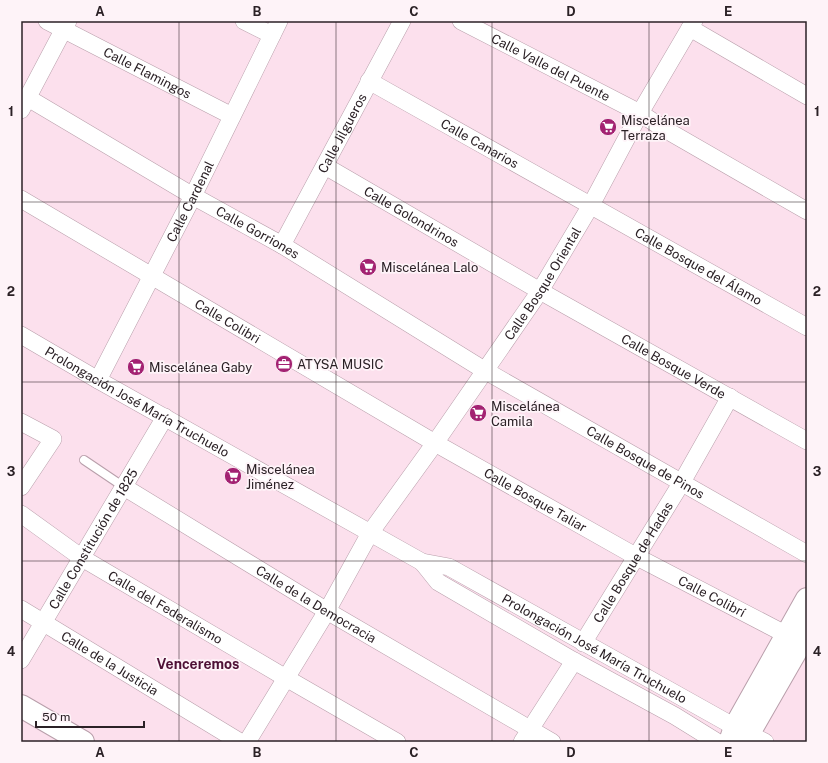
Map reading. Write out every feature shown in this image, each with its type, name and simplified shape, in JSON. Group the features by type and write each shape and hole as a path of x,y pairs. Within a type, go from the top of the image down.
{"street":[{"name":"Calle Flamingos","path":"47,21 66,25 232,116"},
{"path":"244,21 275,28"},
{"name":"Calle Jilgueros","path":"282,245 402,21"},
{"name":"Calle Valle del Puente","path":"461,21 640,114 807,211"},
{"path":"24,104 66,25"},
{"path":"692,25 807,96"},
{"name":"Calle Bosque Oriental","path":"247,742 327,611 370,532 435,443 540,291 591,205 640,114 692,25"},
{"name":"Calle Cardenal","path":"98,380 193,196 275,28"},
{"name":"Calle Canarios","path":"369,81 591,205"},
{"name":"Calle Gorriones","path":"24,104 282,245 484,370"},
{"name":"Calle Golondrinos","path":"325,166 540,291"},
{"name":"Calle Colibri","path":"21,199 435,443"},
{"name":"Calle Bosque del Álamo","path":"591,205 807,327"},
{"name":"Calle Bosque Verde","path":"540,291 807,441"},
{"name":"Prolongación José María Truchuelo","path":"21,335 98,380 422,562 449,567 583,643 743,737"},
{"name":"Calle Bosque de Pinos","path":"484,370 807,554"},
{"name":"Calle Bosque de Hadas","path":"583,643 682,482 730,397"},
{"name":"Calle Constitución de 1825","path":"21,660 165,417"},
{"path":"21,422 53,439 21,487"},
{"name":"Calle Bosque Taliar","path":"435,443 637,557"},
{"name":"Calle de la Democracia","path":"124,488 327,611 526,736 552,742"},
{"name":"Calle del Federalismo","path":"21,514 82,558 397,742"},
{"name":"Calle Colibrí","path":"637,557 797,633"},
{"name":"Prolongación José María Truchuelo","path":"422,562 438,582 574,661 675,716 717,742"},
{"path":"743,737 797,633 807,599"},
{"name":"Calle de la Justicia","path":"21,609 240,742"},
{"path":"526,736 574,661"},
{"path":"21,706 83,742"}],"lane":[{"name":"Calle de la Democracia","path":"84,460 124,488"}],"place":[{"name":"Miscelánea Terraza","path":"608,127"},
{"name":"Miscelánea Lalo","path":"368,267"},
{"name":"ATYSA MUSIC","path":"284,364"},
{"name":"Miscelánea Gaby","path":"136,367"},
{"name":"Miscelánea Camila","path":"478,413"},
{"name":"Miscelánea Jiménez","path":"233,476"}],"district":[{"name":"Venceremos","path":"198,664"}]}
